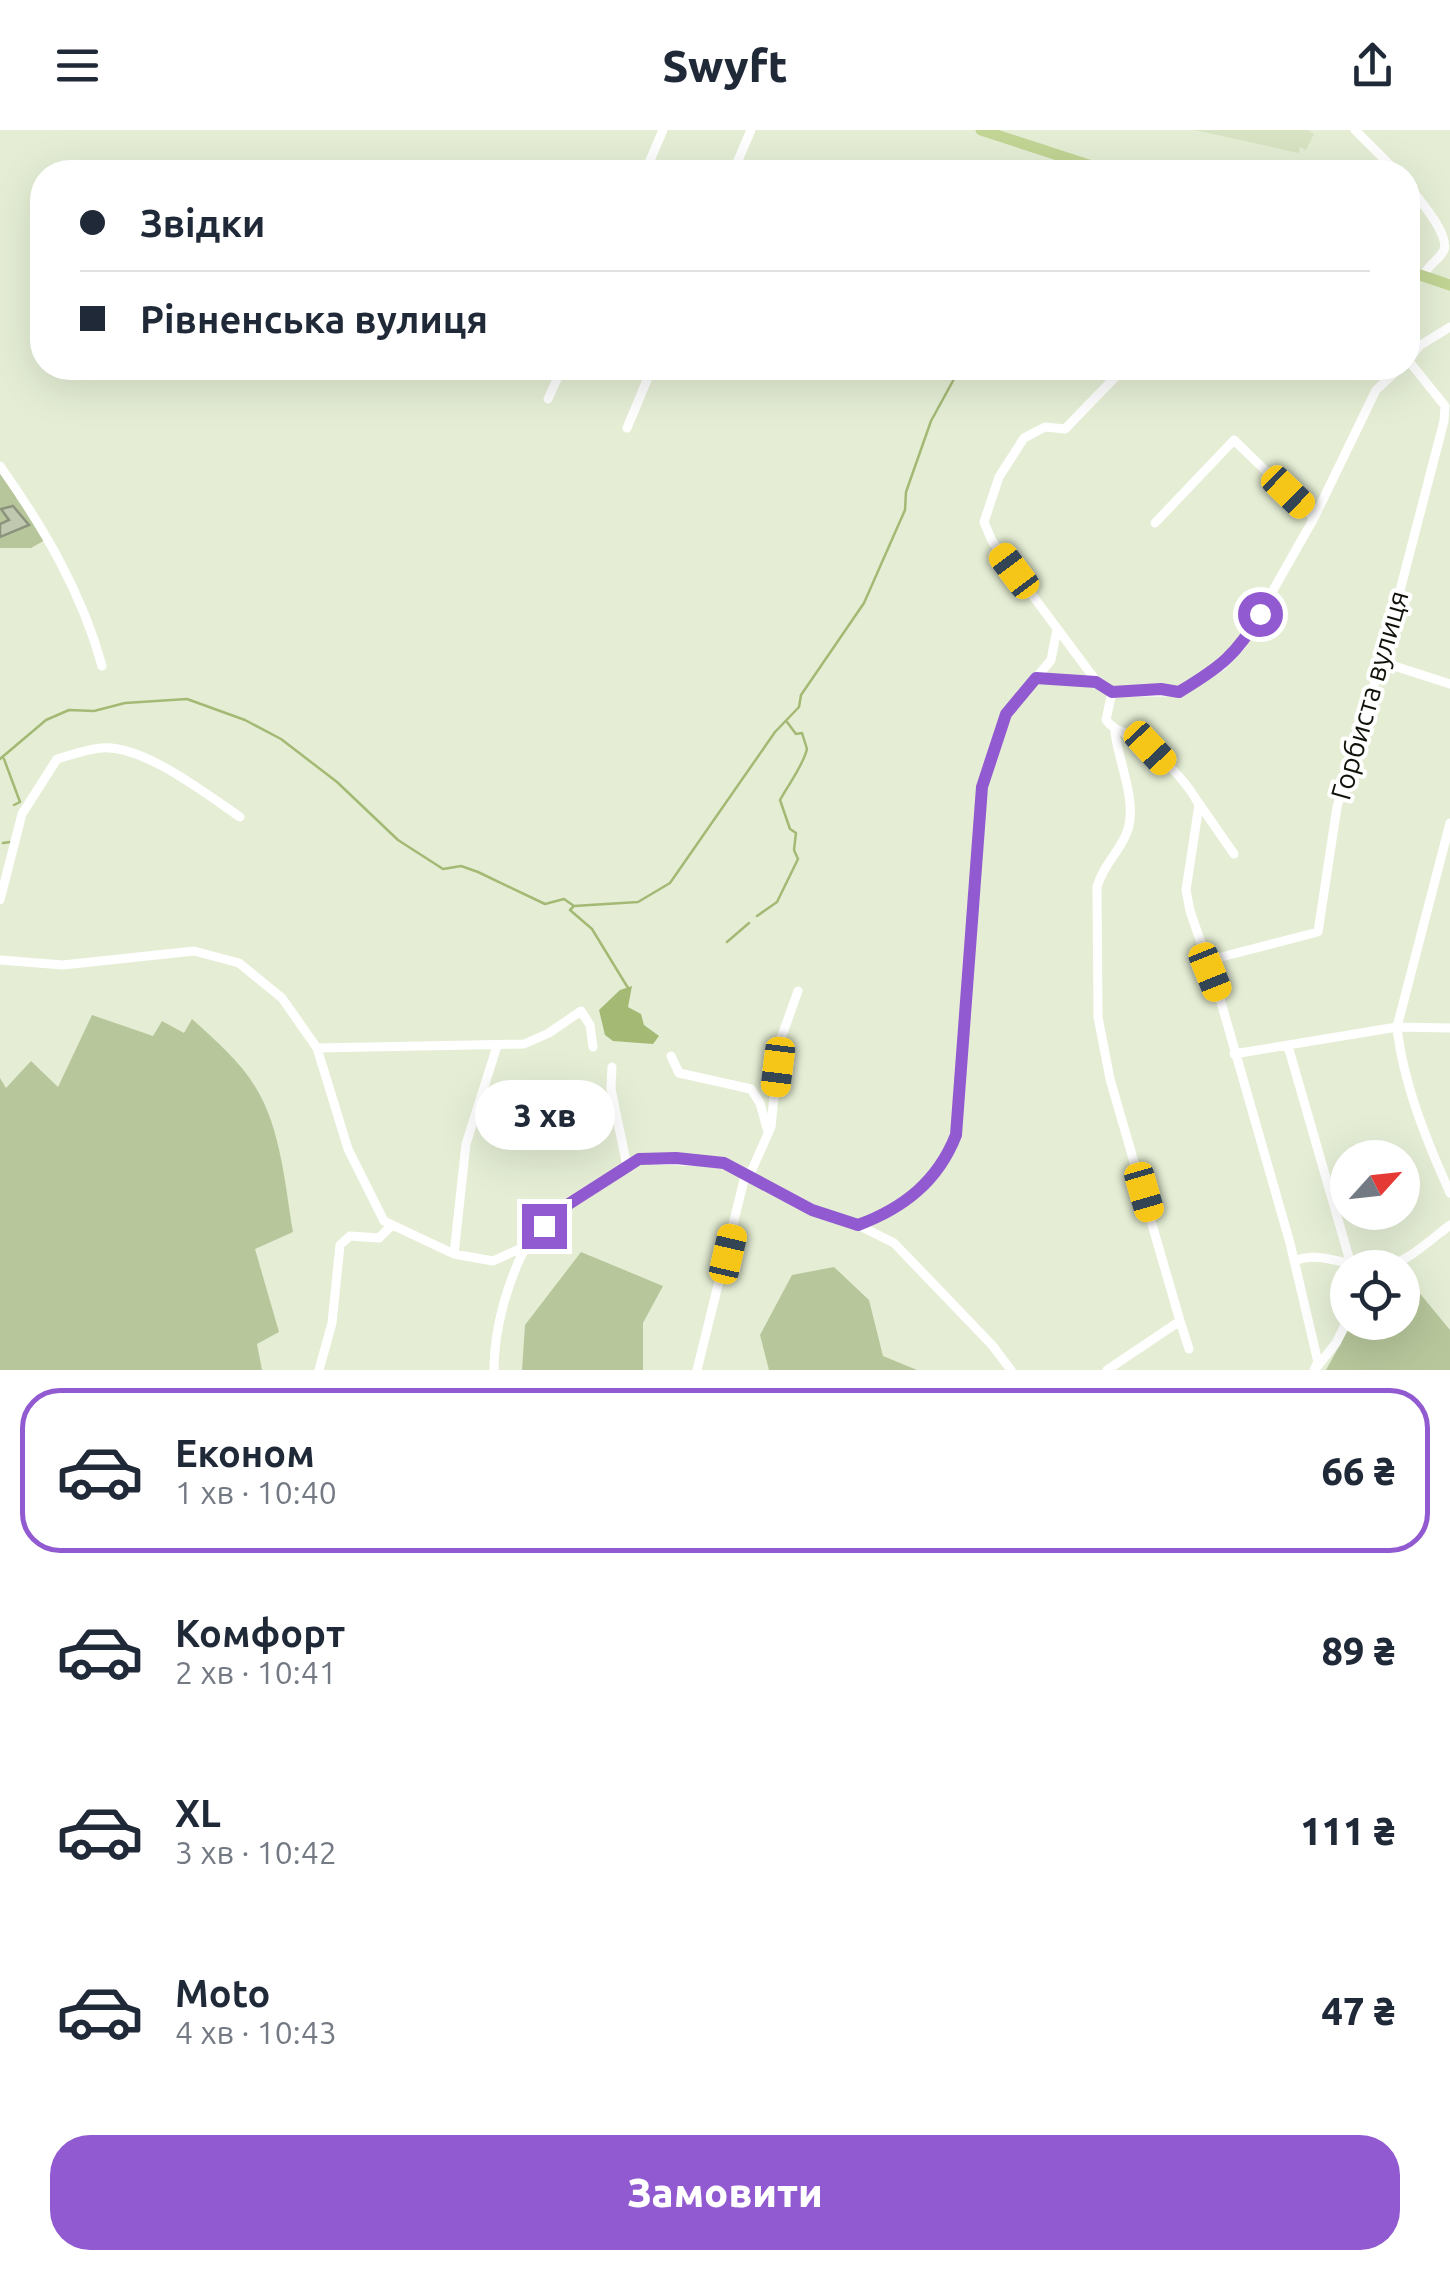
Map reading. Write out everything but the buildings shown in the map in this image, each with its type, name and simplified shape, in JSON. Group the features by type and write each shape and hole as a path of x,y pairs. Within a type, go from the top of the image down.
{"main road":[{"path":"981,130 1073,160"},
{"path":"1420,275 1450,285"}],"street":[{"path":"649,160 663,130"},
{"path":"738,160 751,130"},
{"path":"1355,130 1385,160"},
{"path":"1420,200 1438,223 1446,242 1423,276"},
{"path":"1420,345 1450,327"},
{"name":"Горбиста вулиця","path":"1206,961 1318,932 1337,807 1384,652 1447,413 1420,375"},
{"path":"548,399 557,380"},
{"path":"627,428 647,380"},
{"path":"1112,380 1065,429 1046,428 1024,438 999,477 984,522 992,542 1096,682 1112,692 1179,692 1222,666 1242,646 1314,518 1376,390 1387,380"},
{"path":"1155,523 1234,440 1314,518"},
{"path":"0,466 68,576 91,628 102,666"},
{"path":"858,1225 897,1208 932,1179 946,1160 956,1135 982,787 1006,714 1051,660 1057,630"},
{"path":"1384,652 1388,664 1450,684"},
{"path":"1036,678 1096,682"},
{"path":"1112,692 1106,720 1114,732 1128,803 1128,830 1101,871 1097,886 1098,1017 1110,1079 1189,1349"},
{"path":"1114,732 1133,736 1150,748 1197,800 1234,854"},
{"path":"0,900 22,814 57,759 104,748 151,760 240,817"},
{"path":"1197,800 1199,812 1186,890 1294,1261 1315,1369"},
{"path":"1450,822 1397,1027 1399,1046 1434,1157 1450,1194"},
{"path":"0,960 63,965 194,951 239,964 282,998 318,1048 348,1149 384,1222 454,1254 493,1261 526,1246"},
{"path":"697,1370 748,1173 768,1135 779,1044 798,991"},
{"path":"318,1048 524,1044 549,1033 581,1011 590,1024 593,1047"},
{"path":"1234,1054 1397,1027 1450,1028"},
{"path":"454,1254 466,1144 497,1046"},
{"path":"1288,1046 1347,1250"},
{"path":"672,1056 679,1073 703,1082 751,1089 760,1103 768,1135"},
{"path":"612,1068 610,1090 627,1166"},
{"path":"494,1370 499,1328 514,1270 526,1246 564,1207 627,1166 639,1159 676,1158 724,1163 812,1210 858,1225 894,1243 1011,1370"},
{"path":"319,1370 332,1323 340,1245 350,1236 379,1238 392,1225"},
{"path":"1415,1250 1450,1225"},
{"path":"1294,1261 1310,1255 1330,1259"},
{"path":"1107,1370 1180,1321"},
{"path":"1315,1369 1338,1340"}],"shaded area":[{"path":"1194,130 1308,130 1314,134 1306,150 1300,147 1299,153"},
{"path":"0,466 47,539 31,548 0,548"},
{"path":"632,986 628,1007 641,1014 644,1025 659,1036 653,1044 613,1041 605,1035 599,1010 620,990"},
{"path":"92,1015 153,1036 162,1021 184,1033 192,1019 242,1068 264,1104 281,1158 293,1232 255,1249 279,1332 257,1344 262,1370 0,1370 0,1078 6,1088 31,1061 58,1087"},
{"path":"581,1252 663,1286 643,1323 643,1370 522,1370 525,1325"},
{"path":"834,1267 869,1300 883,1356 917,1370 769,1370 760,1335 792,1275"},
{"path":"1420,1294 1450,1330 1450,1370 1326,1370 1343,1340 1420,1340"}],"waterway":[{"path":"0,759 46,720 69,710 94,711 125,703 187,699 245,720 281,739 337,782 398,840 443,869 461,866 545,904 564,899 574,906 638,902 670,883 775,732 799,707 801,695 864,603 905,510 906,492 931,421 953,380"},
{"path":"757,916 777,902 798,859 794,850 796,833 790,829 780,800 807,749 802,733 796,734 787,722"},
{"path":"4,759 20,802 14,805"},
{"path":"3,843 10,842"},
{"path":"573,907 570,910 592,929 628,988"},
{"path":"727,942 749,923"}],"route":[{"path":"544,1226 606,1177 639,1159 724,1163 812,1210 858,1225 897,1208 932,1179 946,1160 956,1135 982,787 1006,714 1036,678 1096,682 1112,692 1179,692 1222,666 1242,646 1260,614"}]}
